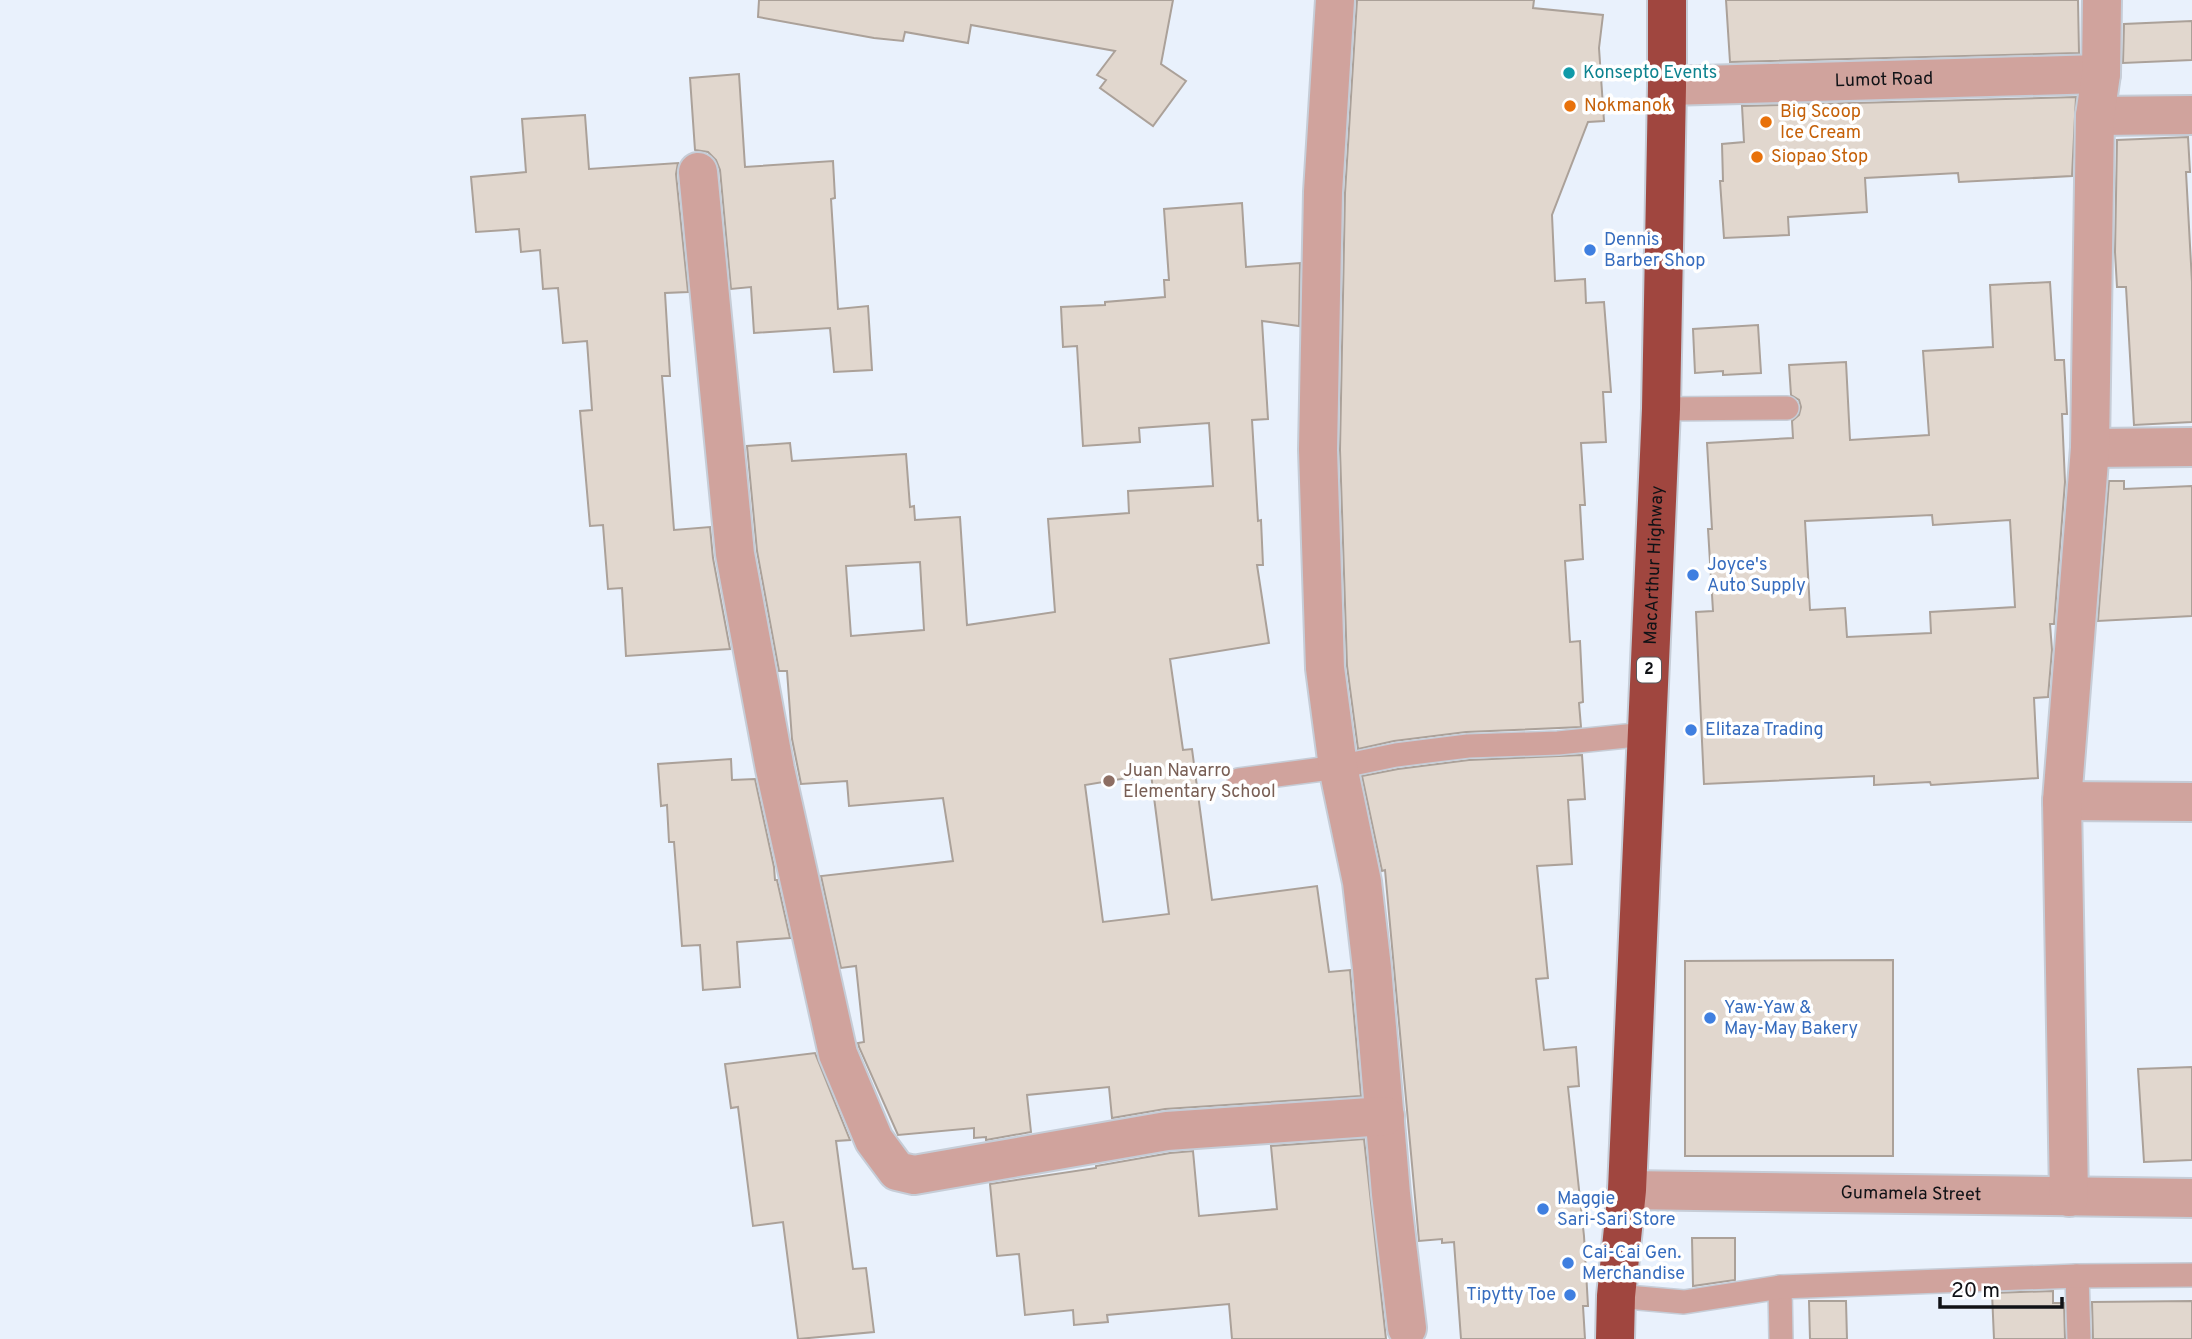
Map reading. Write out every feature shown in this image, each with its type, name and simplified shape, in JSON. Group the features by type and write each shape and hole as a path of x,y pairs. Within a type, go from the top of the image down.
{"highway":[{"name":"MacArthur Highway","path":"1615,1339 1616,1296 1628,1190 1661,409 1667,0"}],"street":[{"path":"1335,0 1323,192 1318,450 1325,668 1338,767 1362,882 1407,1328"},
{"path":"2069,1197 2062,801 2090,448 2095,116 2101,74 2102,0"},
{"name":"Lumot Road","path":"1667,86 2101,74"},
{"path":"2095,116 2192,115"},
{"path":"698,172 735,554 775,769 838,1054 874,1140 897,1171 914,1175 1167,1131 1385,1116"},
{"path":"2090,448 2192,447"},
{"path":"2062,801 2192,802"},
{"name":"Gumamela Street","path":"1628,1190 2192,1198"}],"lane":[{"path":"1661,409 1787,408"},
{"path":"1239,780 1468,746 1558,743 1646,734"},
{"path":"1616,1296 1684,1302 1780,1287 2077,1276 2192,1275"},
{"path":"2077,1276 2079,1339"},
{"path":"1780,1287 1781,1339"}],"building":[{"path":"759,0 1173,0 1161,64 1186,81 1153,126 1100,88 1106,80 1097,75 1115,51 971,25 968,43 905,32 903,41 874,38 758,17"},
{"path":"1357,0 1534,0 1533,8 1603,15 1599,48 1604,121 1588,122 1552,215 1555,281 1585,279 1586,303 1604,302 1611,392 1603,392 1606,442 1581,443 1585,505 1580,505 1583,559 1565,561 1570,642 1580,641 1583,702 1579,703 1581,727 1466,732 1394,741 1358,749 1347,666 1340,450 1345,193"},
{"path":"1726,0 2078,0 2079,53 1730,62"},
{"path":"2192,21 2192,60 2123,63 2124,24"},
{"path":"739,74 745,167 833,161 835,198 831,199 838,309 868,306 872,370 834,372 830,328 754,333 751,287 731,289 720,170 716,160 708,152 695,150 690,78"},
{"path":"2076,97 2072,176 1959,182 1958,173 1865,178 1867,212 1788,217 1789,235 1724,238 1720,181 1723,181 1722,144 1744,142 1742,106"},
{"path":"585,115 589,169 678,163 676,174 688,292 665,293 670,376 662,376 674,530 710,527 730,649 626,656 622,588 608,589 603,525 590,526 580,411 592,410 587,341 563,343 558,288 543,289 540,250 521,252 519,229 476,232 471,177 526,172 522,119"},
{"path":"2188,137 2190,172 2186,172 2192,282 2192,422 2134,425 2126,287 2117,287 2117,140"},
{"path":"1242,203 1246,267 1300,263 1299,326 1262,321 1268,419 1252,420 1263,565 1257,565 1269,643 1170,659 1183,750 1192,749 1212,900 1317,886 1329,972 1350,970 1361,1096 1165,1109 1112,1118 1109,1087 1027,1095 1031,1132 986,1140 986,1137 974,1138 974,1128 898,1135 859,1047 858,1043 864,1042 856,966 841,968 821,876 953,861 943,798 849,806 847,781 801,784 792,739 787,671 779,671 757,551 747,446 790,443 792,461 906,454 910,507 914,506 915,520 960,517 967,625 1055,612 1048,519 1129,513 1128,491 1213,486 1209,423 1139,428 1140,442 1083,446 1077,346 1063,347 1061,307 1105,305 1105,302 1165,297 1164,280 1169,280 1164,209","holes":["920,562 924,630 851,636 846,566","1151,774 1169,914 1103,922 1085,785"]},
{"path":"2050,282 2055,360 2064,360 2067,414 2062,414 2065,482 2054,624 2050,624 2052,650 2048,697 2034,698 2038,778 1931,785 1930,782 1874,785 1874,776 1704,784 1696,612 1713,611 1707,443 1793,438 1792,421 1799,415 1801,407 1799,400 1791,395 1789,365 1846,362 1850,440 1929,435 1923,351 1993,347 1990,285","holes":["1932,515 1933,525 2010,520 2015,607 1930,612 1931,633 1847,637 1845,608 1810,610 1805,521"]},
{"path":"1758,325 1761,373 1695,373 1693,329"},
{"path":"2109,481 2124,481 2124,489 2192,486 2192,616 2098,621"},
{"path":"1582,755 1585,799 1568,800 1572,864 1537,866 1548,978 1536,979 1544,1050 1576,1047 1579,1086 1568,1087 1584,1236 1588,1306 1583,1306 1585,1339 1461,1339 1454,1242 1442,1243 1442,1239 1419,1241 1385,870 1382,871 1362,776 1469,760"},
{"path":"731,759 732,780 755,779 775,880 790,938 737,942 740,987 703,990 700,945 682,946 674,842 669,842 667,805 661,806 658,764"},
{"path":"1893,960 1893,1156 1685,1156 1685,961"},
{"path":"815,1053 850,1140 836,1141 853,1269 866,1268 874,1332 798,1339 783,1222 753,1226 738,1107 731,1108 725,1064"},
{"path":"2192,1067 2192,1160 2144,1162 2138,1069"},
{"path":"1364,1139 1386,1339 1232,1339 1229,1304 1107,1315 1108,1322 1074,1325 1073,1310 1025,1315 1019,1254 997,1256 990,1184 1193,1151 1199,1216 1277,1209 1271,1146"},
{"path":"1692,1238 1735,1238 1735,1280 1693,1286"},
{"path":"2053,1291 2053,1303 2064,1303 2065,1339 1994,1339 1992,1293"},
{"path":"1809,1301 1846,1301 1847,1339 1810,1339"},
{"path":"2192,1301 2192,1339 2093,1339 2092,1302"}],"place":[{"name":"Konsepto Events","path":"1569,73"},
{"name":"Nokmanok","path":"1570,106"},
{"name":"Big Scoop Ice Cream","path":"1766,122"},
{"name":"Siopao Stop","path":"1757,157"},
{"name":"Dennis Barber Shop","path":"1590,250"},
{"name":"Joyce's Auto Supply","path":"1693,575"},
{"name":"Elitaza Trading","path":"1691,730"},
{"name":"Juan Navarro Elementary School","path":"1109,781"},
{"name":"Yaw-Yaw & May-May Bakery","path":"1710,1018"},
{"name":"Maggie Sari-Sari Store","path":"1543,1209"},
{"name":"Cai-Cai Gen. Merchandise","path":"1568,1263"},
{"name":"Tipytty Toe","path":"1570,1295"}]}
